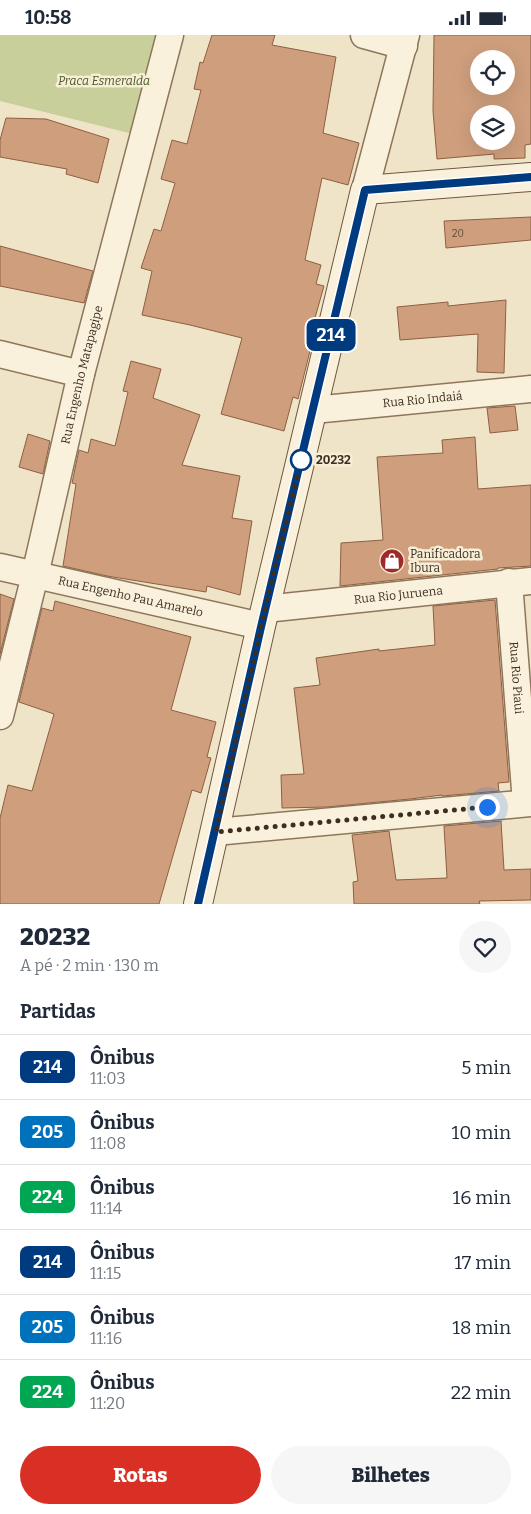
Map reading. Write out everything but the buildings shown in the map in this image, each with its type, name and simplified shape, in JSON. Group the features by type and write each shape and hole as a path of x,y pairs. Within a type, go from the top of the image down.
{"main road":[{"path":"198,904 216,832 263,618 365,190 531,177"}],"street":[{"name":"Rua Engenho Matapagipe","path":"0,716 35,575 81,374 170,35"},
{"path":"364,35 405,41 365,190"},
{"path":"0,355 81,374"},
{"name":"Rua Rio Indaiá","path":"314,410 531,389"},
{"name":"Rua Engenho Pau Amarelo","path":"0,567 263,618"},
{"name":"Rua Rio Juruena","path":"263,618 520,581"},
{"name":"Rua Rio Piaui","path":"520,581 528,803"},
{"path":"216,832 528,803"}],"green space":[{"name":"Praca Esmeralda","path":"0,35 162,35 137,135 0,101"}],"bus line":[{"name":"214","path":"198,904 216,832 261,627 365,190 531,177"}],"place":[{"name":"20232","path":"301,460"},
{"name":"Panificadora Ibura","path":"392,561"}],"route":[{"path":"301,460 261,627 216,832 487,807"}]}
